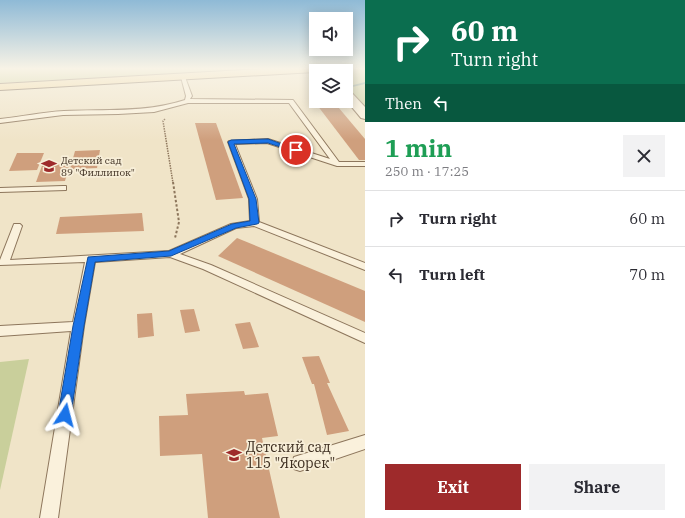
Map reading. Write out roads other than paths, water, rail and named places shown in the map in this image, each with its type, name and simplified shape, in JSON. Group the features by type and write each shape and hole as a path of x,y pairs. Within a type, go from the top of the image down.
{"street":[{"path":"353,101 365,115"}],"lane":[{"path":"187,101 189,96 188,92"},
{"path":"0,121 20,120 46,114 156,110 175,106 187,101 291,101 337,164"},
{"path":"255,223 253,199 231,142 268,141 337,164 365,164"},
{"path":"0,190 63,188"},
{"path":"17,226 4,263 171,254 234,226 255,223 365,267"},
{"path":"171,254 207,267 365,338"},
{"path":"49,518 78,326 91,259"},
{"path":"0,331 78,326"},
{"path":"300,463 365,442"}],"place":[{"name":"Детский сад 89 \"Филлипок\"","path":"49,166"},
{"name":"Детский сад 115 \"Якорек\"","path":"234,455"}]}
